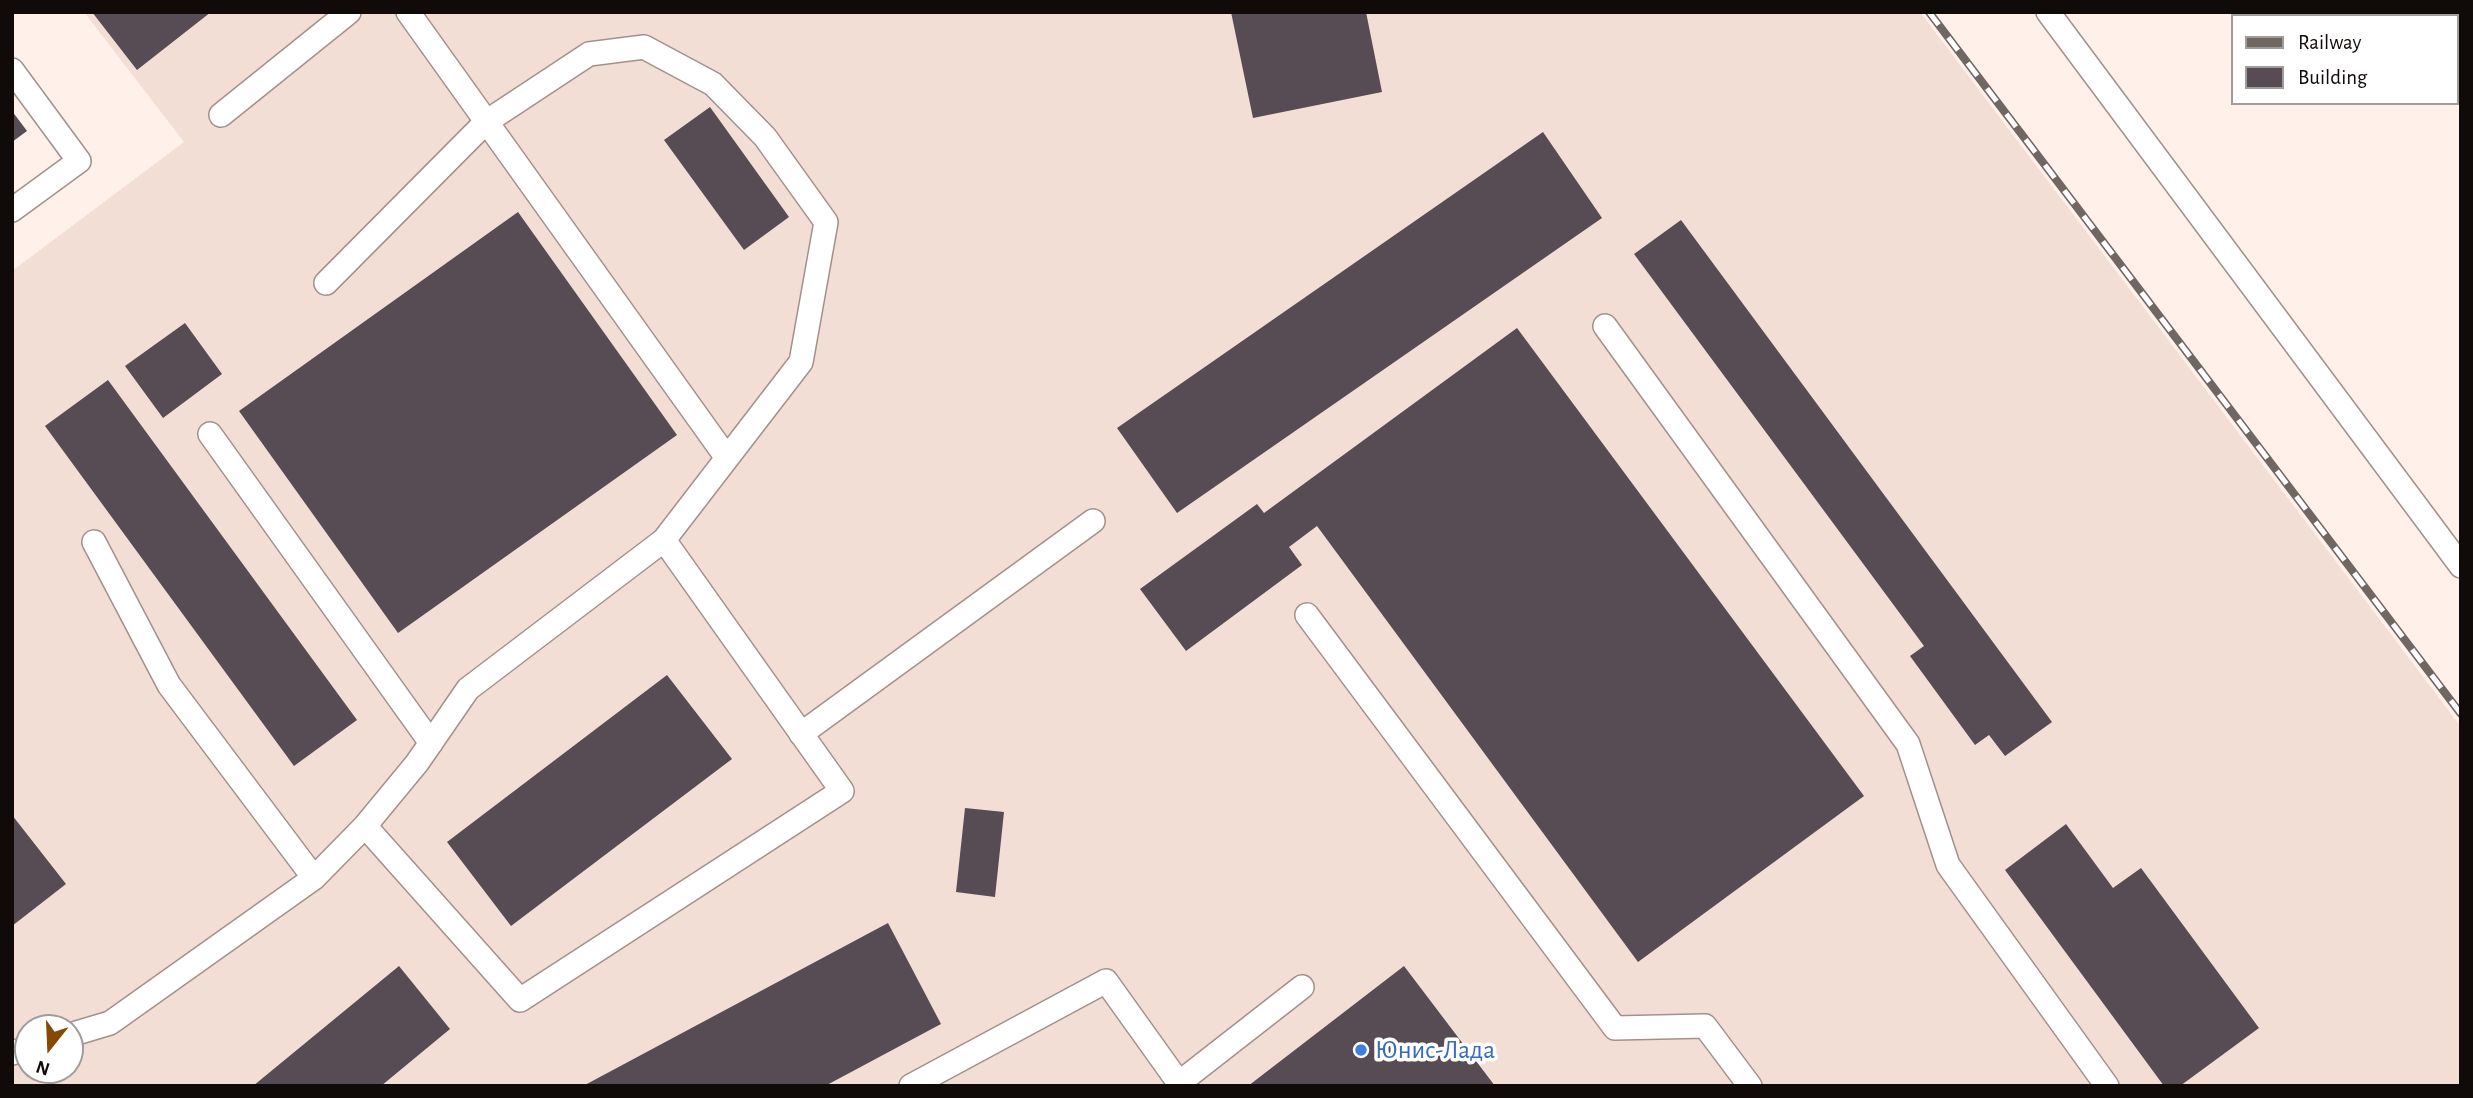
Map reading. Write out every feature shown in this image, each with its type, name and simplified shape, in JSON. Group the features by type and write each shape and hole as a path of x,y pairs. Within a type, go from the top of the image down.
{"lane":[{"path":"221,115 349,12"},
{"path":"408,12 727,458"},
{"path":"2048,12 2461,566"},
{"path":"84,1031 110,1023 314,878 365,826 431,743 468,689 664,540 802,362 826,222 765,137 713,84 644,47 589,54 486,122 326,283"},
{"path":"12,71 79,161 12,210"},
{"path":"1605,326 1909,744 1948,865 2107,1086"},
{"path":"210,434 431,743"},
{"path":"801,734 1093,521"},
{"path":"365,826 520,1000 842,791 664,540"},
{"path":"94,542 169,685 314,878"},
{"path":"1307,615 1615,1028 1705,1026 1750,1086"},
{"path":"911,1086 1106,981 1180,1084 1302,987"}],"shaded area":[{"path":"84,12 1920,12 2461,727 2461,1086 12,1086 12,271 184,142"}],"building":[{"path":"92,12 211,12 137,70"},
{"path":"1231,12 1366,12 1382,92 1253,118"},
{"path":"710,107 789,217 744,250 664,140"},
{"path":"12,111 27,131 12,142"},
{"path":"1543,132 1602,218 1177,513 1117,428"},
{"path":"518,212 677,435 398,633 239,411"},
{"path":"1681,220 2052,722 2005,756 1989,735 1975,745 1910,656 1924,646 1634,254"},
{"path":"185,323 222,374 163,418 125,366"},
{"path":"1517,328 1864,796 1638,962 1317,526 1289,547 1302,565 1186,651 1140,589 1257,504 1264,513"},
{"path":"108,380 357,720 294,766 45,426"},
{"path":"667,675 732,759 511,926 447,842"},
{"path":"965,808 1004,812 995,897 956,892"},
{"path":"12,815 66,884 12,926"},
{"path":"2066,824 2113,888 2141,868 2259,1028 2180,1086 2164,1086 2005,870"},
{"path":"888,923 941,1024 825,1086 583,1086"},
{"path":"399,966 450,1029 381,1086 253,1086"},
{"path":"1404,966 1495,1086 1248,1086"}],"railway":[{"path":"1929,12 2461,714"}],"place":[{"name":"Юнис-Лада","path":"1361,1050"}]}
